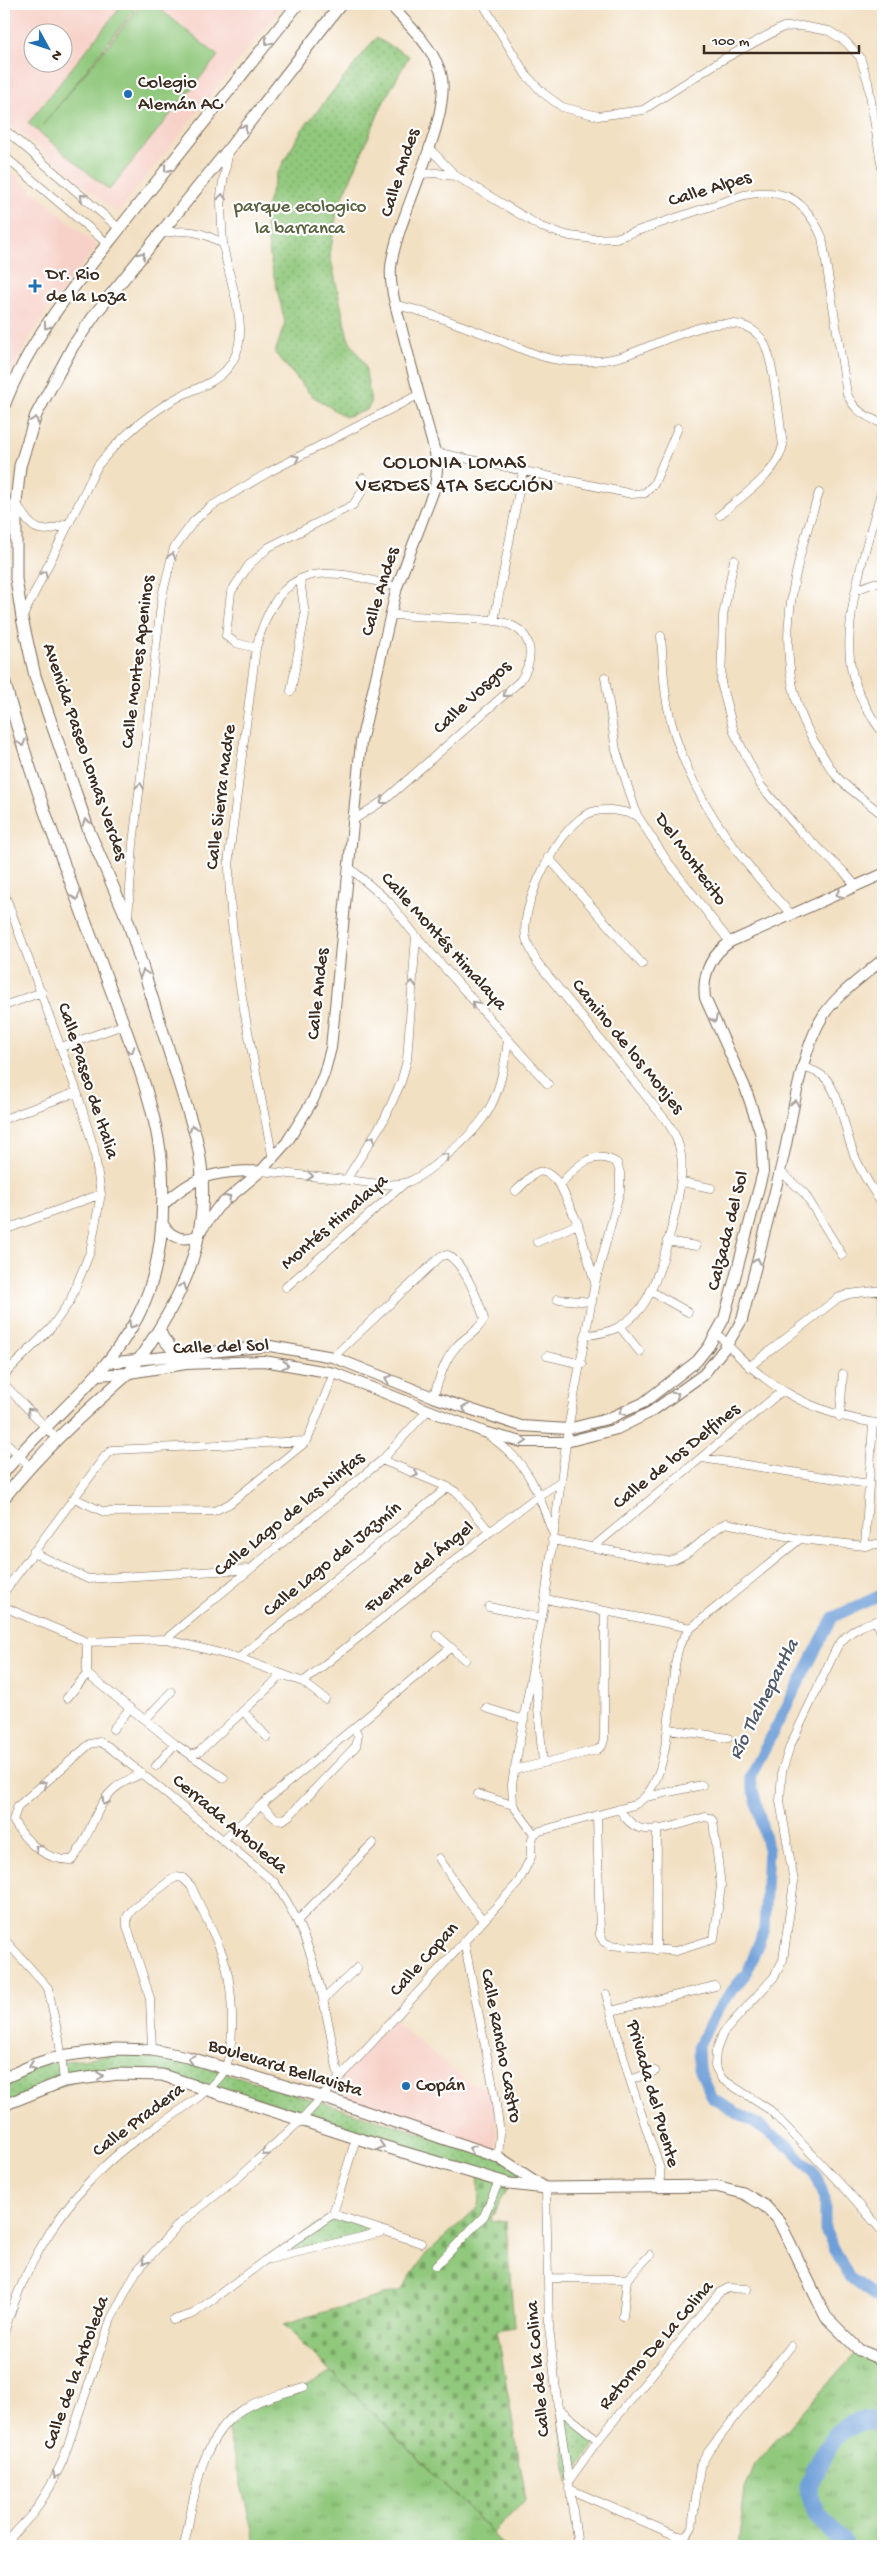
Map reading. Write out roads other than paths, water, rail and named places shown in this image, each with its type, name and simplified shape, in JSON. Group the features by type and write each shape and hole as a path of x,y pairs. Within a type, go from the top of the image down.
{"main road":[{"path":"4,406 11,386 44,330 108,244 298,4"},
{"name":"Avenida Paseo Lomas Verdes","path":"4,1498 29,1466 56,1438 129,1373 138,1361 179,1295 192,1263 201,1232 204,1202 203,1177 196,1137 128,921 89,831 35,676 22,618 16,579 16,504 20,466 36,415 53,379 73,346 96,313 158,234 228,150 341,4"},
{"path":"4,680 8,713 123,1025 150,1108 162,1170 162,1223 158,1252 139,1314 97,1375 18,1454 4,1472"},
{"path":"159,1328 163,1338 176,1354"},
{"path":"85,1388 97,1402"},
{"name":"Boulevard Bellavista","path":"4,2078 60,2056 116,2049 152,2050 226,2068 322,2097 498,2157 546,2188"},
{"path":"4,2105 64,2081 140,2073 162,2075 356,2138 499,2181 546,2188 716,2186 743,2193 765,2206 779,2221 826,2317 859,2350 883,2360"}],"street":[{"name":"Calle Andes","path":"261,1171 273,1160 313,1100 331,1048 361,742 373,682 392,615 397,587 435,487 437,470 435,452 418,395 396,305 391,268 395,246 429,148 443,99 443,84 439,69 418,35 389,4"},
{"path":"484,4 526,75 543,93 562,107 598,116 643,110 720,61 783,27 801,26 829,31 845,41 860,57 868,82 883,175"},
{"path":"4,129 120,229"},
{"name":"Calle Alpes","path":"429,148 456,176 541,227 570,236 594,239 616,238 744,195 764,191 783,193 799,204 814,220 822,237 847,394 852,406 862,414 883,424"},
{"path":"22,618 98,466 128,432 159,409 212,382 225,372 237,351 239,318 224,244 221,196 228,150"},
{"path":"4,156 108,244"},
{"name":"Calle Alpes","path":"420,174 437,172 456,176"},
{"path":"158,234 194,230 209,234 224,244"},
{"path":"396,305 425,311 543,357 593,363 618,358 694,329 720,323 736,323 750,329 761,338 768,354 783,445 780,458 772,469 720,515"},
{"name":"Calle Montes Apeninos","path":"128,921 133,844 162,596 174,548 194,521 210,507 277,468 418,395"},
{"path":"435,452 632,494 645,493 654,484 678,428"},
{"path":"494,621 523,470"},
{"path":"256,648 236,643 226,636 231,592 236,581 249,565 269,547 353,505 363,490 363,478"},
{"path":"881,492 856,590 849,636 853,675 866,710 883,733"},
{"path":"819,493 803,540 788,621 789,674 806,731 839,779 883,815"},
{"path":"16,504 26,521 37,529 46,531 70,522"},
{"path":"734,560 723,616 721,683 734,732 761,786 799,830 844,872 856,886"},
{"name":"Calle Sierra Madre","path":"273,1160 237,960 228,889 229,856 256,648 266,616 282,594 300,580 311,575 335,572 397,587"},
{"path":"291,692 305,615 300,580"},
{"path":"856,590 874,583 883,583"},
{"name":"Calle Vosgos","path":"352,821 386,799 520,681 527,670 531,654 530,645 520,632 507,623 392,615"},
{"path":"661,636 668,708 687,772 715,822 792,915"},
{"name":"Del Montecito","path":"605,677 616,750 637,815 667,861 730,942"},
{"name":"Camino de los Monjes","path":"587,1334 607,1334 620,1327 640,1309 652,1292 682,1182 682,1156 677,1137 668,1123 537,962 526,938 527,913 548,857 570,826 590,812 606,809 637,815"},
{"path":"548,857 642,964"},
{"name":"Calle Montés Himalaya","path":"350,868 389,902 416,936 548,1084"},
{"name":"Calzada del Sol","path":"433,1397 521,1426 568,1429 607,1419 643,1402 697,1361 717,1333 729,1304 763,1172 761,1135 745,1087 705,998 703,984 705,973 721,948 730,942 883,874"},
{"name":"Calle Paseo de Italia","path":"4,895 42,992 77,1092 94,1149 101,1194 90,1252 70,1301 51,1328 4,1375"},
{"path":"346,1180 385,1118 403,1075 407,1060 416,936"},
{"name":"Calzada del Sol","path":"428,1410 484,1432 522,1442 566,1442 616,1429 651,1412 704,1374 728,1345 742,1320 780,1171 803,1067 823,1015 883,959"},
{"path":"4,1006 42,992"},
{"path":"61,1047 123,1025"},
{"name":"Calle Montés Himalaya","path":"405,1183 436,1164 464,1142 484,1120 495,1101 503,1076 508,1040"},
{"path":"803,1067 816,1072 826,1079 834,1092 852,1150 862,1172 883,1206"},
{"path":"4,1119 77,1092"},
{"path":"560,1185 583,1162 594,1157 609,1158 617,1164 620,1173 620,1191 595,1283 582,1364 568,1429 542,1618 514,1770 513,1805 534,1834 619,1809 634,1804 646,1797 702,1786"},
{"path":"162,1206 181,1189 203,1177 236,1171 261,1171 346,1180 405,1183"},
{"path":"162,1223 169,1233 179,1239 191,1238 201,1232 218,1207 261,1171"},
{"path":"516,1191 536,1171 544,1171 551,1174 560,1185 578,1224 595,1283"},
{"path":"780,1171 805,1194 842,1255"},
{"path":"682,1182 711,1188"},
{"name":"Montés Himalaya","path":"286,1287 405,1183"},
{"path":"4,1230 101,1194"},
{"path":"537,1242 578,1224"},
{"path":"667,1241 696,1246"},
{"path":"333,1357 441,1256 448,1255 456,1260 481,1306 484,1319 478,1330 456,1347 446,1363 433,1397"},
{"path":"750,1367 838,1298 849,1294 883,1290 883,1314"},
{"path":"652,1292 688,1312"},
{"path":"556,1299 592,1302"},
{"path":"620,1327 640,1352"},
{"path":"717,1333 750,1367 782,1391 840,1417 883,1424"},
{"name":"Calle del Sol","path":"107,1363 138,1361 176,1354 270,1346 333,1357 433,1397"},
{"path":"547,1356 582,1364"},
{"name":"Calle del Sol","path":"97,1375 129,1373 186,1364 264,1361 334,1373 428,1410"},
{"path":"74,1498 104,1512 214,1511 229,1504 307,1441 334,1373"},
{"path":"840,1417 843,1374"},
{"path":"4,1384 56,1438"},
{"name":"Calle de los Delfines","path":"593,1547 782,1391"},
{"name":"Calle Lago de las Ninfas","path":"166,1639 248,1569 382,1460 428,1410"},
{"path":"865,1546 873,1423"},
{"path":"484,1432 505,1446 530,1474 539,1495 552,1537"},
{"path":"4,1440 29,1466"},
{"path":"4,1592 112,1450 307,1441"},
{"path":"702,1458 869,1484"},
{"path":"382,1460 448,1487 459,1494 490,1532"},
{"name":"Fuente del Ángel","path":"303,1682 490,1532 539,1495 560,1482"},
{"name":"Calle Lago del Jazmín","path":"239,1658 448,1487"},
{"path":"552,1537 593,1547 674,1560 726,1523 800,1539 865,1546 883,1543"},
{"path":"646,1797 655,1778 669,1729 676,1656 679,1645 691,1628 800,1539"},
{"path":"34,1552 88,1579 248,1569"},
{"path":"545,1599 691,1628"},
{"path":"4,1607 87,1642 166,1639 239,1658 282,1676 303,1682 325,1698"},
{"path":"489,1607 542,1618"},
{"path":"514,1770 597,1750 602,1746 604,1740 606,1611"},
{"path":"883,1636 879,1620 854,1629 845,1636 837,1648 790,1746 782,1771 780,1801 794,1882 783,1960 774,1977 723,2032 716,2051 715,2066 722,2079 770,2110 849,2192 883,2232"},
{"path":"437,1635 465,1660"},
{"path":"67,1698 87,1674 87,1642"},
{"path":"224,1839 261,1805 450,1648"},
{"path":"534,1666 543,1763"},
{"path":"87,1674 175,1744 193,1754 224,1778"},
{"path":"193,1754 199,1752 282,1676"},
{"path":"145,1720 171,1692"},
{"path":"113,1729 130,1708"},
{"path":"486,1708 524,1720"},
{"path":"243,1711 267,1737"},
{"path":"261,1805 275,1818 283,1820 290,1815 356,1746 358,1735 354,1728"},
{"path":"669,1729 728,1738"},
{"name":"Cerrada Arboleda","path":"142,1773 113,1790 102,1805 81,1850 72,1860 59,1861 46,1854 20,1831 13,1820 18,1806 90,1744 100,1742 109,1747 142,1773 274,1882 298,1920 312,1954 324,1999 339,2079"},
{"path":"156,1766 175,1744"},
{"path":"478,1794 513,1805"},
{"path":"597,1815 600,1935 604,1942 676,1951 714,1939 721,1886 713,1821 705,1817 657,1828 640,1828 628,1820 619,1809"},
{"path":"656,1950 657,1828"},
{"name":"Calle Copan","path":"322,2097 518,1882 527,1868 531,1857 530,1843 534,1834"},
{"path":"298,1920 373,1843"},
{"path":"438,1858 482,1920"},
{"path":"152,2050 150,1998 127,1926 128,1917 168,1882 176,1877 183,1878 191,1886 222,1953 230,1993 232,2033 226,2068"},
{"path":"4,1939 48,1988 54,2013 64,2081"},
{"name":"Calle Rancho Castro","path":"464,1941 494,2091 500,2133 498,2157"},
{"path":"324,1999 357,1968"},
{"name":"Privada del Puente","path":"611,2011 715,1986"},
{"name":"Privada del Puente","path":"606,1994 630,2080 660,2169 660,2186"},
{"name":"Calle Pradera","path":"4,2333 23,2280 52,2228 71,2201 124,2149 208,2089 226,2068"},
{"path":"630,2080 656,2071"},
{"name":"Calle de la Arboleda","path":"4,2545 34,2512 50,2487 63,2460 111,2320 136,2272 179,2224 241,2175 301,2120 322,2097"},
{"path":"173,2320 193,2314 264,2261 333,2214 356,2138"},
{"path":"436,2266 484,2216 499,2181"},
{"name":"Calle de la Colina","path":"546,2188 549,2327 558,2408 578,2546"},
{"path":"333,2214 382,2232 421,2243"},
{"path":"264,2261 382,2232"},
{"path":"623,2316 626,2279 650,2255"},
{"path":"548,2278 626,2279"},
{"name":"Retorno De La Colina","path":"569,2486 598,2440 719,2293 728,2288 747,2289"},
{"path":"569,2486 677,2536 687,2535 692,2527 700,2467 708,2452 791,2346"},
{"path":"184,2546 200,2473 217,2436 240,2412 265,2399 304,2387"},
{"path":"558,2408 598,2440"}],"waterway":[{"name":"Río Tlalnepantla","path":"883,1594 833,1617 750,1777 768,1849 764,1929 748,1971 720,2006 698,2046 699,2069 713,2099 757,2124 791,2148 816,2175 825,2198 825,2230 849,2277 883,2302"},
{"name":"Río Tlalnepantla","path":"843,2546 842,2542 816,2513 808,2486 827,2448 843,2430 854,2424 867,2421 883,2422"}],"place":[{"name":"Colegio Alemán AC","path":"128,94"},
{"name":"Dr. Rio de la Loza","path":"35,286"},
{"name":"Copán","path":"406,2086"}],"district":[{"name":"COLONIA LOMAS VERDES 4TA SECCIÓN","path":"455,476"}],"park label":[{"name":"parque ecologico la barranca","path":"300,218"}]}
